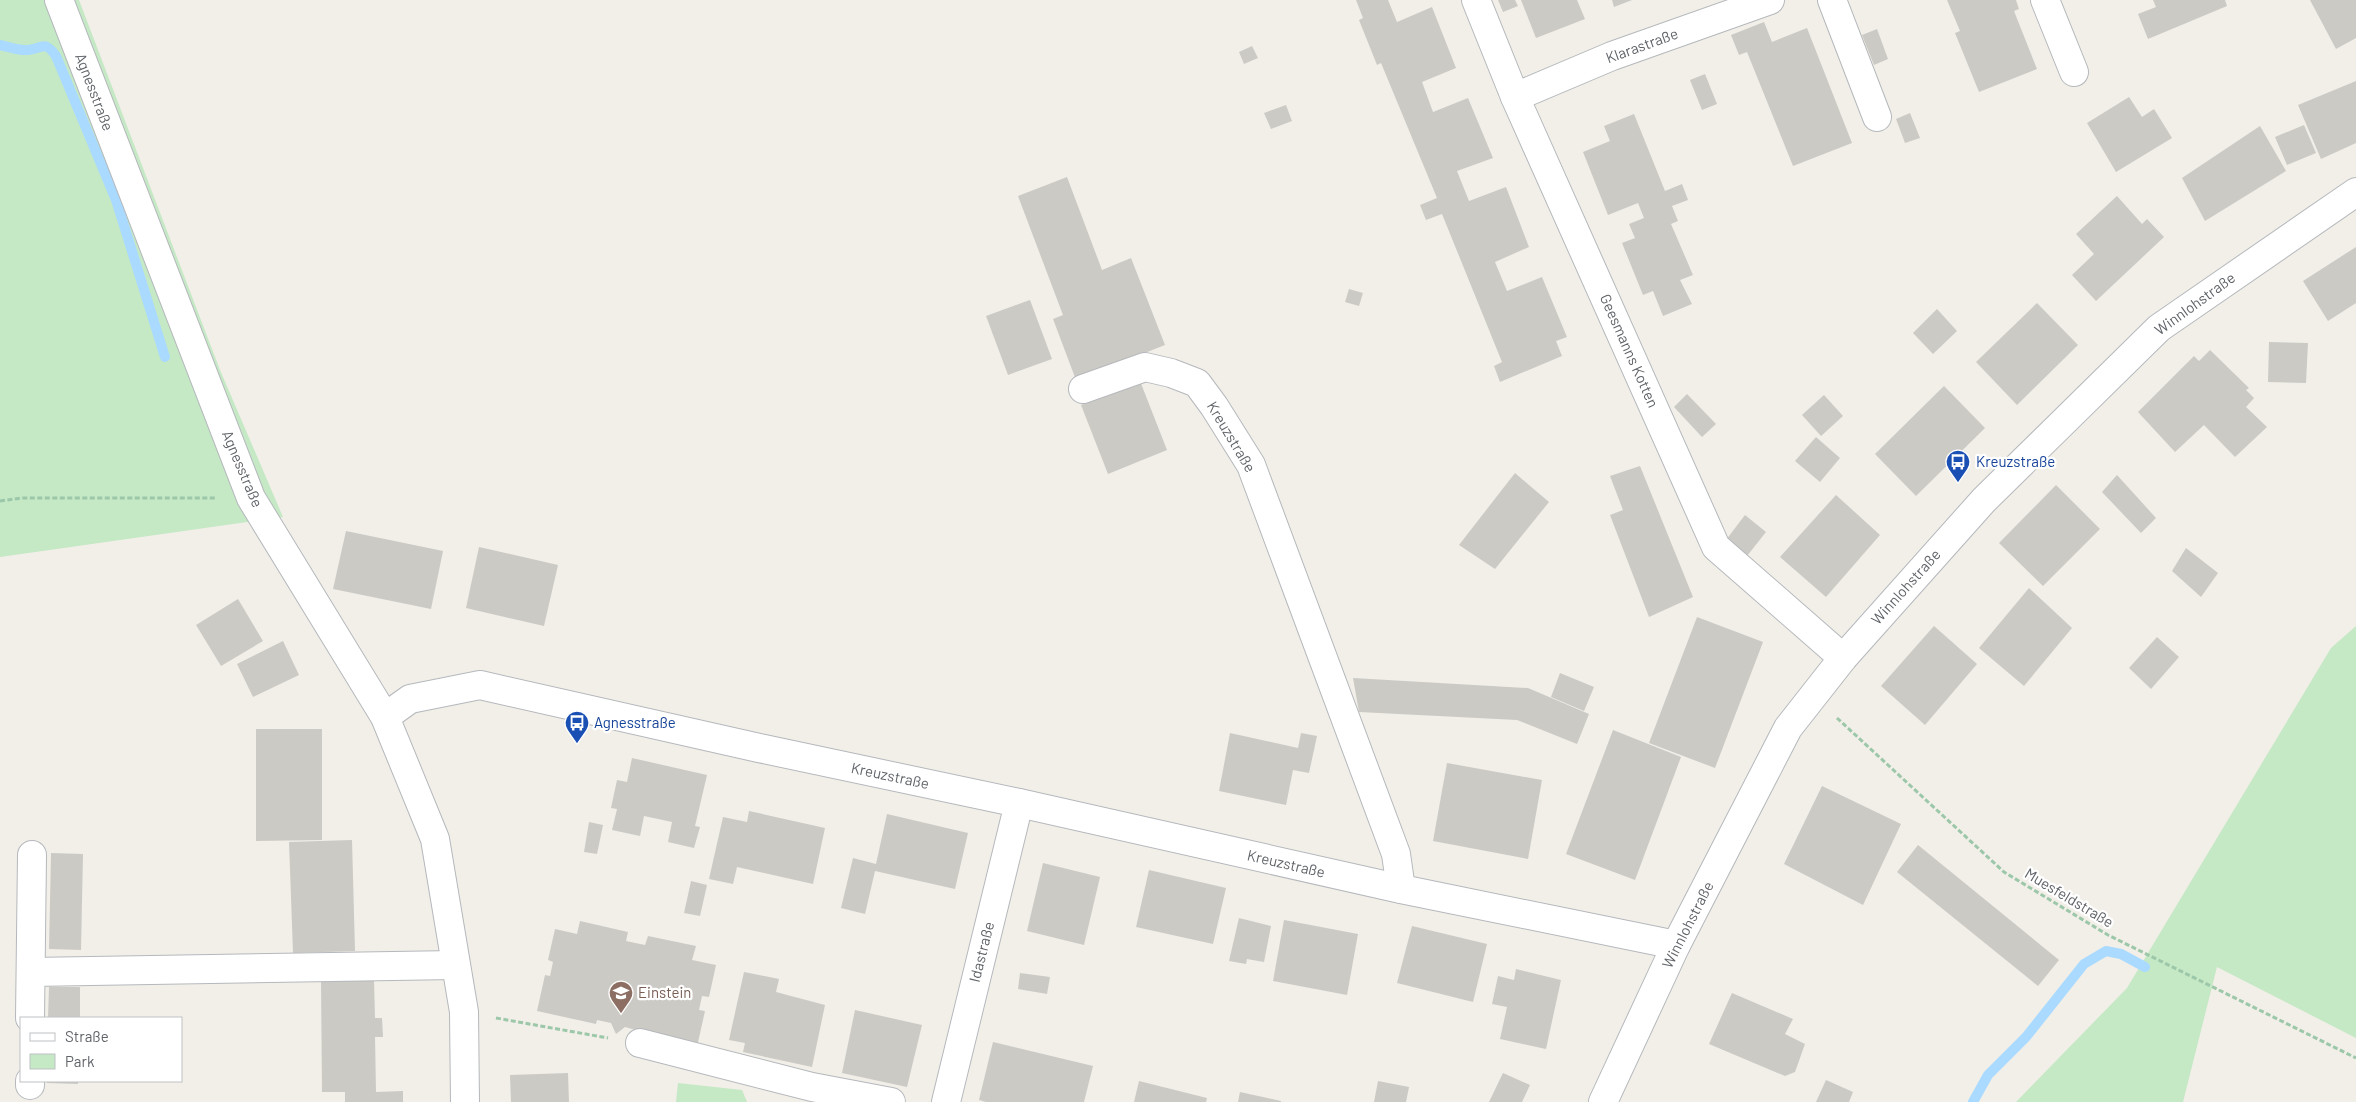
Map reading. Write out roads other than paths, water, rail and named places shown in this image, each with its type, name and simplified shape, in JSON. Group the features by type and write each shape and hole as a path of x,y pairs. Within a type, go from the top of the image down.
{"street":[{"name":"Agnesstraße","path":"59,0 251,498 384,717 435,839 464,1012 465,1102"},
{"name":"Geesmanns Kotten","path":"1476,0 1515,98 1716,547 1843,658"},
{"name":"Klarastraße","path":"1515,98 1612,56 1770,0"},
{"path":"1832,0 1877,117"},
{"path":"2045,0 2074,72"},
{"name":"Winnlohstraße","path":"1603,1102 1676,945 1788,728 1843,658 1984,500 2159,328 2356,192"},
{"name":"Kreuzstraße","path":"1083,389 1146,367 1171,373 1197,383 1214,406 1251,465 1396,854 1401,889"},
{"name":"Kreuzstraße","path":"384,717 410,699 480,685 1401,889 1676,945"},
{"name":"Idastraße","path":"946,1102 1019,803"},
{"path":"30,1017 32,855"},
{"path":"31,972 455,964"},
{"path":"640,1044 812,1087 891,1102"}],"waterway":[{"path":"0,45 25,50 44,46 49,48 56,56 116,200 165,357"},
{"path":"1973,1102 1988,1075 2026,1037 2084,964 2106,951 2121,954 2145,967"}],"place":[{"name":"Kreuzstraße","path":"1958,483"},
{"name":"Agnesstraße","path":"577,744"},
{"name":"Einstein","path":"621,1014"}]}
